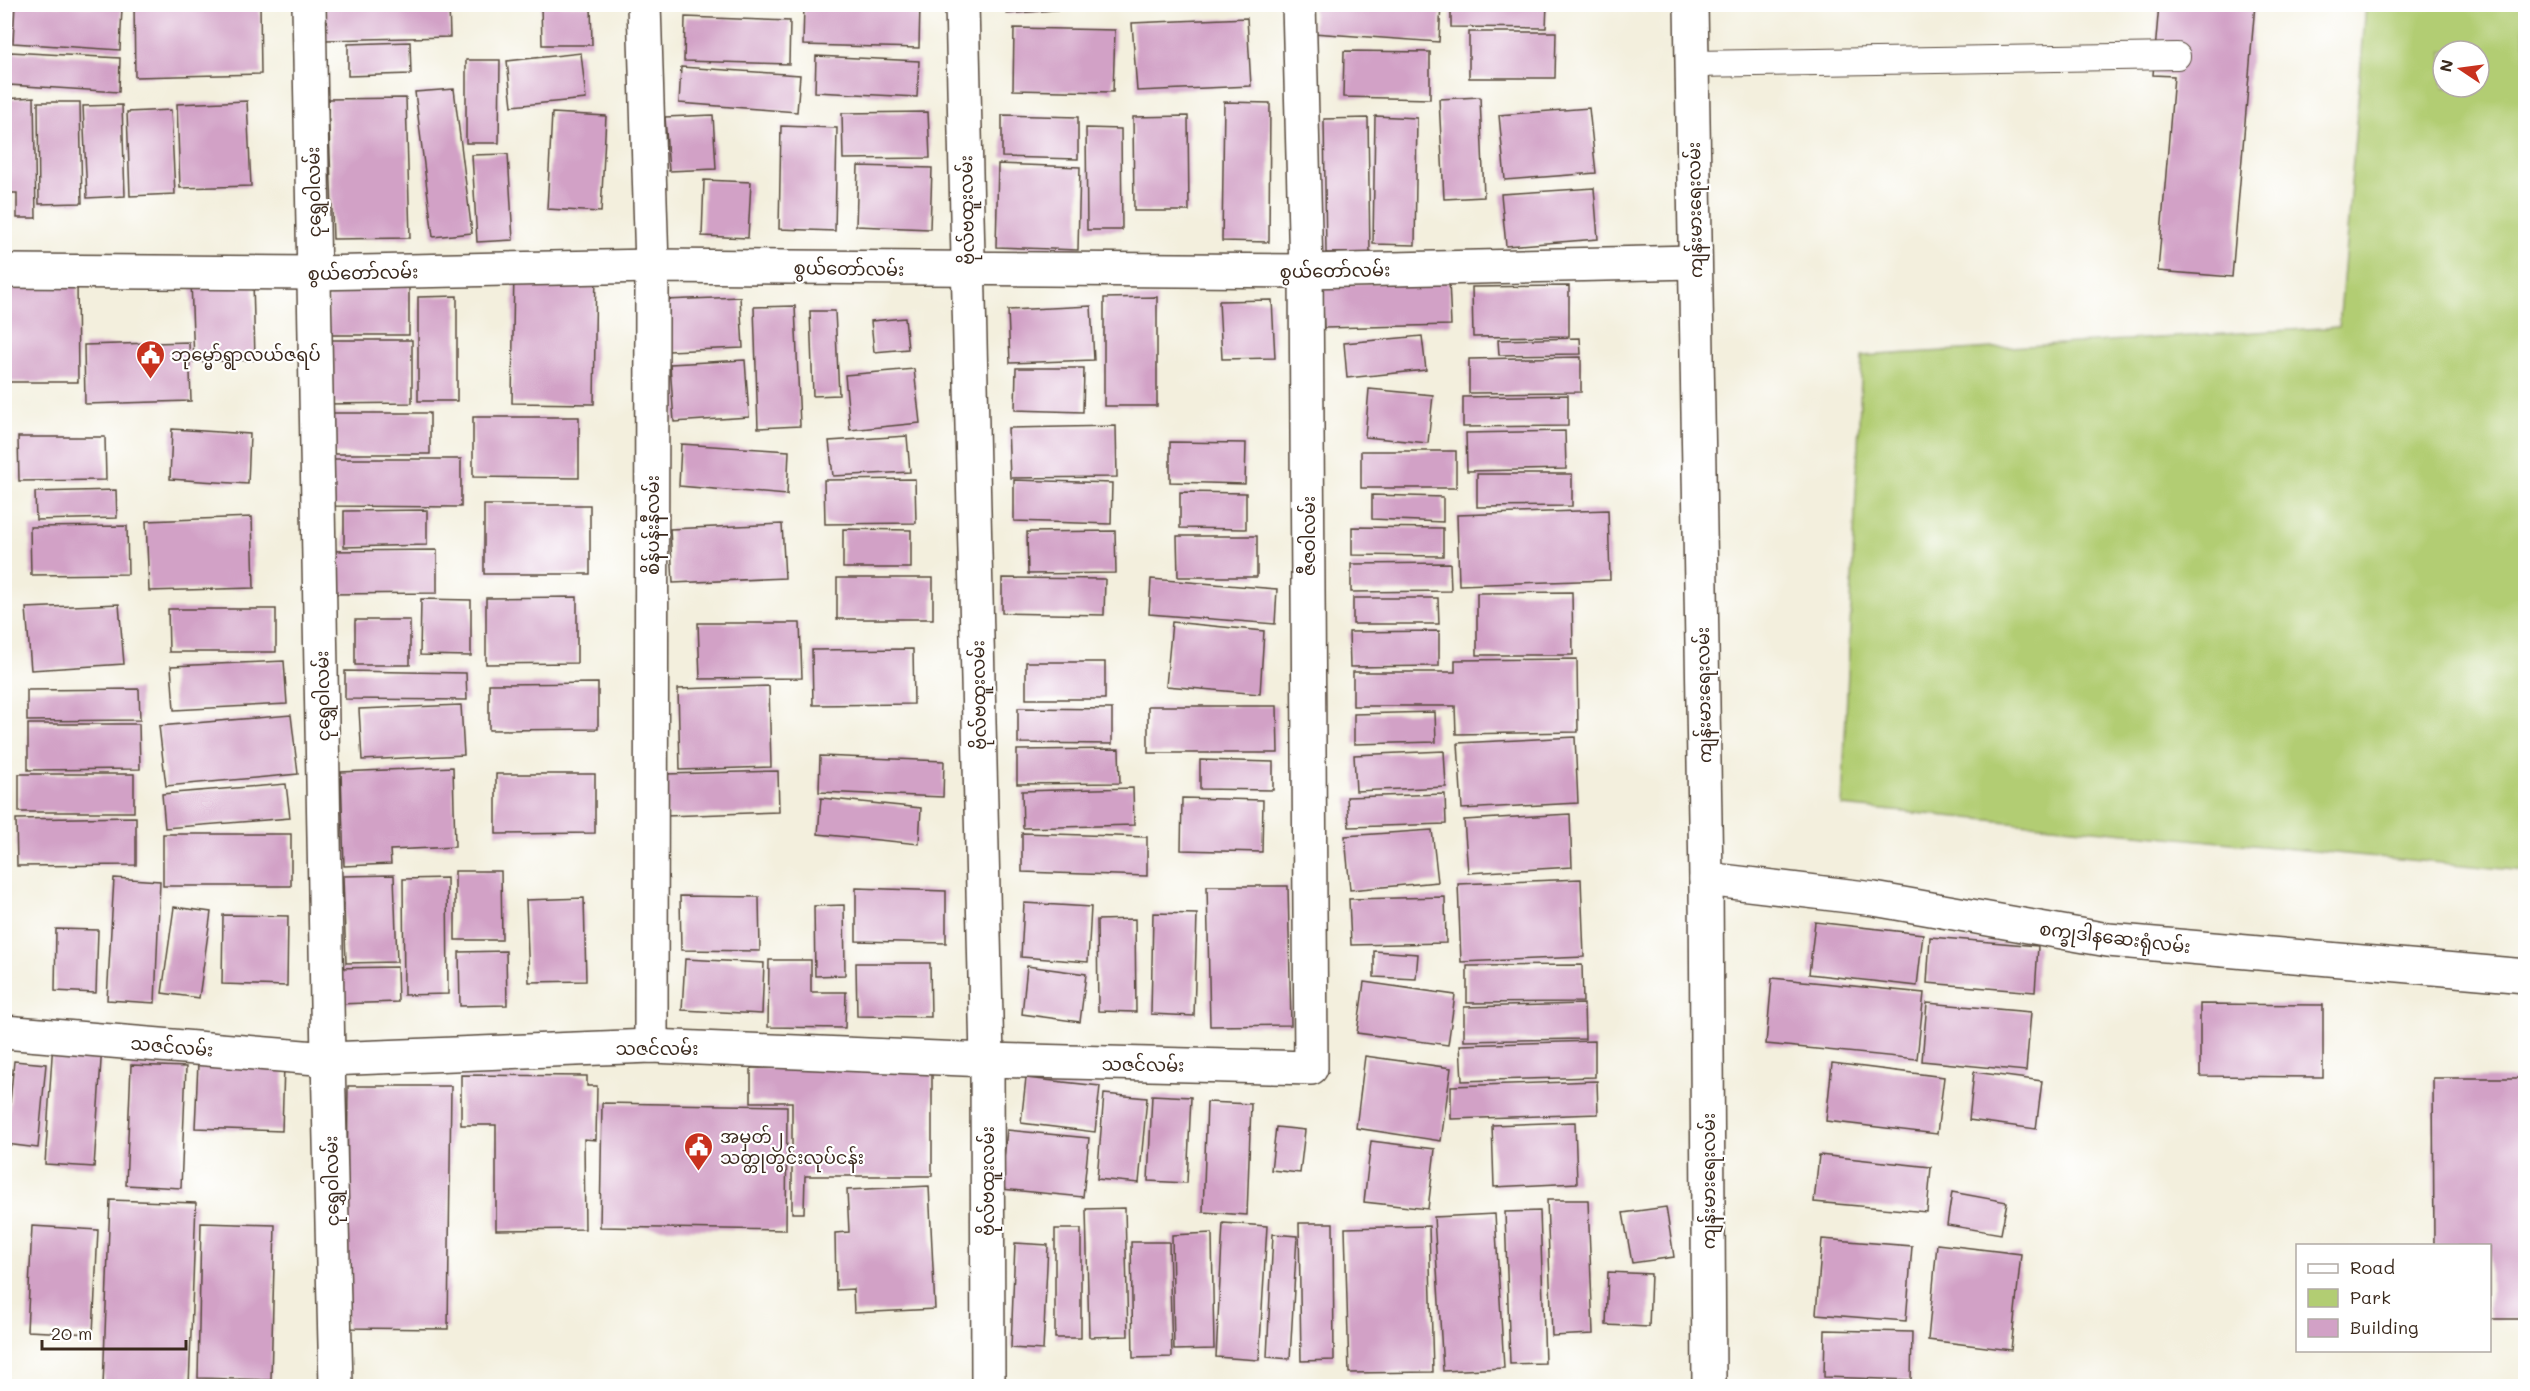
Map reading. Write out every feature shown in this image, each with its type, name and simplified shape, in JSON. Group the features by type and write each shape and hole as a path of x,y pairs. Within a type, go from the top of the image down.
{"street":[{"name":"ငုရွှေဝါလမ်း","path":"309,4 336,1386"},
{"name":"စိန်ပန်းနီလမ်း","path":"644,4 652,266 651,1046"},
{"name":"ဗိုလ်ဗထူးလမ်း","path":"962,4 987,1060 988,1386"},
{"name":"ဇီဇဝါလမ်း","path":"1299,4 1306,271 1311,1068"},
{"name":"ကျန်းမားရေးလမ်း","path":"1691,4 1706,879 1709,1386"},
{"name":"စွယ်တော်လမ်း","path":"4,271 314,273 652,266 1306,271 1694,262"},
{"name":"စက္ခုဒါနဆေးရုံလမ်း","path":"1706,879 1874,899 2109,940 2526,976"},
{"name":"သဇင်လမ်း","path":"4,1032 328,1059 651,1046 987,1060 1311,1068"}],"lane":[{"path":"1692,63 2177,56"}],"green space":[{"path":"2366,5 2525,5 2525,871 1842,806 1862,356 2339,327"}],"building":[{"path":"15,4 122,8 120,50 13,43"},
{"path":"134,4 260,4 261,74 135,77"},
{"path":"325,4 449,4 450,37 325,40"},
{"path":"804,4 920,4 919,48 803,45"},
{"path":"1006,4 1101,4 1101,6 1007,14"},
{"path":"1314,4 1441,4 1439,42 1313,33"},
{"path":"1451,4 1547,4 1546,28 1451,27"},
{"path":"2159,4 2255,4 2232,277 2158,271 2174,76 2153,75"},
{"path":"541,5 591,6 592,45 542,45"},
{"path":"685,17 790,21 789,64 684,61"},
{"path":"1247,18 1251,86 1137,91 1132,23"},
{"path":"1014,28 1115,30 1113,92 1013,90"},
{"path":"1469,32 1556,32 1555,78 1469,78"},
{"path":"410,42 411,74 348,76 348,44"},
{"path":"1344,51 1430,52 1430,99 1343,97"},
{"path":"10,52 120,58 119,92 9,85"},
{"path":"581,53 586,99 512,106 507,61"},
{"path":"816,56 919,61 917,97 815,92"},
{"path":"466,60 500,60 499,143 466,143"},
{"path":"681,67 800,75 797,112 679,103"},
{"path":"454,89 472,233 433,237 415,92"},
{"path":"34,97 36,218 17,218 17,193 4,193 4,99"},
{"path":"1480,97 1484,197 1444,199 1439,99"},
{"path":"406,98 410,238 333,239 328,99"},
{"path":"247,101 251,186 180,188 177,104"},
{"path":"38,102 80,102 82,203 39,204"},
{"path":"1224,102 1270,103 1269,242 1222,241"},
{"path":"122,105 125,196 87,198 83,106"},
{"path":"1589,108 1596,173 1505,180 1499,115"},
{"path":"171,110 175,194 130,196 127,112"},
{"path":"928,112 930,158 843,159 842,113"},
{"path":"552,113 606,116 601,212 547,209"},
{"path":"713,115 716,169 669,171 665,117"},
{"path":"1002,115 1078,117 1078,159 1002,157"},
{"path":"1188,116 1189,211 1134,211 1133,117"},
{"path":"1375,116 1417,118 1415,245 1373,244"},
{"path":"1368,118 1370,253 1326,253 1324,119"},
{"path":"781,126 837,128 835,231 779,229"},
{"path":"1086,128 1121,129 1122,230 1087,230"},
{"path":"508,154 513,240 477,242 472,155"},
{"path":"998,164 1080,167 1078,250 996,247"},
{"path":"858,166 932,168 930,229 856,226"},
{"path":"704,180 751,182 748,238 702,236"},
{"path":"1594,188 1598,239 1506,246 1501,194"},
{"path":"514,267 596,268 594,404 512,403"},
{"path":"409,278 409,335 328,335 328,279"},
{"path":"77,279 78,382 4,382 4,280"},
{"path":"253,280 255,360 194,362 191,281"},
{"path":"1449,281 1451,325 1324,328 1322,284"},
{"path":"1569,286 1569,336 1473,337 1472,287"},
{"path":"457,296 457,401 418,401 418,297"},
{"path":"740,297 743,348 668,351 665,300"},
{"path":"1157,297 1157,406 1104,406 1104,298"},
{"path":"1272,300 1275,358 1222,359 1219,301"},
{"path":"795,306 800,426 758,428 754,307"},
{"path":"1091,306 1094,360 1010,363 1008,310"},
{"path":"810,311 835,311 839,395 813,396"},
{"path":"905,318 908,349 874,352 871,321"},
{"path":"1422,336 1426,370 1347,378 1344,343"},
{"path":"1580,338 1581,354 1499,355 1498,340"},
{"path":"322,340 412,340 412,403 322,404"},
{"path":"189,342 191,401 85,404 84,345"},
{"path":"1581,357 1581,392 1469,393 1469,359"},
{"path":"745,360 749,417 674,422 670,364"},
{"path":"1016,368 1084,368 1083,412 1015,410"},
{"path":"914,369 920,423 850,430 845,375"},
{"path":"1369,389 1433,395 1428,443 1365,437"},
{"path":"1568,395 1568,426 1463,427 1463,397"},
{"path":"331,413 430,413 430,454 330,454"},
{"path":"473,417 579,417 579,478 473,477"},
{"path":"1116,426 1117,477 1010,478 1008,428"},
{"path":"172,429 250,434 248,484 170,479"},
{"path":"1565,431 1566,469 1467,471 1466,433"},
{"path":"907,436 910,472 833,476 829,441"},
{"path":"18,437 105,437 106,480 19,481"},
{"path":"1170,442 1246,443 1245,484 1170,482"},
{"path":"681,444 789,451 787,495 679,486"},
{"path":"1361,451 1456,451 1456,488 1361,488"},
{"path":"332,459 461,459 461,507 331,506"},
{"path":"1477,474 1572,474 1572,506 1477,507"},
{"path":"915,479 916,523 825,524 824,480"},
{"path":"1014,480 1112,483 1111,524 1014,521"},
{"path":"116,490 117,518 36,520 35,492"},
{"path":"1180,492 1246,493 1246,529 1180,528"},
{"path":"1372,495 1443,497 1443,522 1372,519"},
{"path":"484,505 590,505 590,574 484,574"},
{"path":"427,510 427,545 344,547 344,511"},
{"path":"1608,510 1610,580 1459,585 1457,515"},
{"path":"252,517 254,588 149,591 146,521"},
{"path":"782,524 785,578 673,583 670,529"},
{"path":"127,526 128,574 31,575 30,527"},
{"path":"1352,527 1443,528 1443,556 1352,555"},
{"path":"843,529 911,530 911,568 843,568"},
{"path":"1115,531 1116,573 1028,574 1027,532"},
{"path":"1177,536 1257,536 1257,577 1178,577"},
{"path":"437,550 437,593 327,594 327,551"},
{"path":"1450,563 1451,591 1351,592 1351,564"},
{"path":"837,578 933,578 933,619 837,619"},
{"path":"1002,578 1105,579 1104,615 1002,613"},
{"path":"1151,579 1277,589 1275,624 1149,614"},
{"path":"1572,592 1573,655 1477,655 1477,593"},
{"path":"577,597 577,663 486,664 486,598"},
{"path":"1353,598 1438,598 1439,624 1353,624"},
{"path":"421,599 471,600 471,656 420,655"},
{"path":"119,604 124,664 31,670 26,608"},
{"path":"168,609 276,609 276,652 169,652"},
{"path":"355,620 410,620 410,665 355,665"},
{"path":"1172,622 1264,631 1260,694 1166,686"},
{"path":"698,623 800,623 802,678 700,679"},
{"path":"1439,631 1439,666 1350,667 1349,632"},
{"path":"913,649 914,704 813,705 812,650"},
{"path":"1577,659 1578,732 1456,734 1455,706 1353,706 1353,672 1455,672 1455,660"},
{"path":"284,661 287,704 174,710 171,666"},
{"path":"1026,662 1105,662 1105,699 1026,699"},
{"path":"345,671 466,673 467,700 345,699"},
{"path":"598,683 598,729 489,730 489,684"},
{"path":"769,686 771,767 680,770 678,689"},
{"path":"139,689 140,720 27,721 27,690"},
{"path":"461,705 464,755 362,760 359,709"},
{"path":"1148,706 1277,706 1278,753 1148,753"},
{"path":"1018,708 1112,709 1112,744 1018,743"},
{"path":"1435,712 1436,742 1354,744 1354,714"},
{"path":"291,715 298,774 166,786 159,726"},
{"path":"28,724 139,724 140,769 28,770"},
{"path":"1575,737 1578,803 1462,809 1458,743"},
{"path":"1119,749 1120,783 1017,784 1017,750"},
{"path":"1444,751 1446,787 1356,791 1354,755"},
{"path":"820,756 944,761 943,797 819,792"},
{"path":"1200,760 1273,762 1273,790 1200,789"},
{"path":"453,767 455,847 390,850 391,864 344,866 341,772"},
{"path":"778,771 779,812 666,816 665,774"},
{"path":"19,774 134,774 134,812 19,812"},
{"path":"496,774 595,774 595,833 496,834"},
{"path":"286,784 290,818 165,828 162,794"},
{"path":"1133,788 1134,825 1023,828 1022,791"},
{"path":"1445,794 1446,824 1349,827 1347,797"},
{"path":"821,798 921,808 919,844 818,834"},
{"path":"1182,798 1263,800 1262,852 1181,850"},
{"path":"1570,814 1572,867 1468,873 1464,820"},
{"path":"136,817 136,865 17,866 16,819"},
{"path":"1432,830 1438,882 1350,890 1345,836"},
{"path":"1022,833 1147,837 1147,876 1022,872"},
{"path":"163,834 291,834 291,886 163,886"},
{"path":"455,871 501,871 502,940 455,940"},
{"path":"394,875 397,962 346,963 343,876"},
{"path":"114,878 160,881 155,1003 107,1000"},
{"path":"447,878 448,994 404,995 403,879"},
{"path":"1581,879 1584,957 1461,962 1458,884"},
{"path":"1207,886 1288,886 1291,1025 1210,1026"},
{"path":"856,888 946,891 946,943 856,941"},
{"path":"680,896 759,897 760,951 681,950"},
{"path":"1445,897 1446,943 1351,945 1349,899"},
{"path":"584,898 586,981 529,982 526,900"},
{"path":"1024,903 1091,907 1088,962 1021,957"},
{"path":"844,905 845,975 815,976 814,906"},
{"path":"174,907 211,912 199,998 162,993"},
{"path":"1153,913 1197,914 1194,1016 1151,1014"},
{"path":"223,915 288,916 287,986 222,984"},
{"path":"1135,919 1136,1012 1098,1011 1097,920"},
{"path":"1815,922 1923,934 1917,986 1809,974"},
{"path":"56,929 98,930 96,993 55,991"},
{"path":"1930,937 2038,946 2035,992 1927,983"},
{"path":"506,951 507,1005 460,1006 459,952"},
{"path":"1374,951 1418,954 1416,979 1374,977"},
{"path":"685,959 764,963 762,1014 682,1010"},
{"path":"769,960 811,960 811,992 846,992 845,1028 768,1027"},
{"path":"856,963 930,963 931,1017 857,1016"},
{"path":"1582,965 1583,1002 1467,1003 1467,966"},
{"path":"1027,966 1086,974 1080,1022 1022,1014"},
{"path":"397,967 398,1002 337,1004 335,968"},
{"path":"1772,978 1924,993 1917,1059 1766,1044"},
{"path":"1364,982 1455,995 1448,1045 1357,1033"},
{"path":"1927,1003 2031,1012 2026,1071 1922,1061"},
{"path":"1584,1004 1585,1039 1464,1041 1464,1007"},
{"path":"2200,1004 2323,1005 2323,1077 2200,1076"},
{"path":"53,1041 102,1045 94,1167 45,1164"},
{"path":"1595,1041 1595,1077 1462,1081 1460,1045"},
{"path":"1365,1056 1451,1068 1441,1141 1356,1128"},
{"path":"14,1061 46,1064 38,1148 6,1144"},
{"path":"198,1063 284,1065 282,1131 195,1128"},
{"path":"1832,1063 1944,1077 1937,1134 1826,1121"},
{"path":"131,1065 186,1067 181,1188 126,1185"},
{"path":"932,1067 932,1176 805,1176 804,1213 792,1213 792,1102 751,1102 751,1068"},
{"path":"1974,1072 2042,1081 2036,1129 1969,1120"},
{"path":"461,1075 587,1076 587,1086 597,1086 596,1140 584,1139 585,1229 496,1230 496,1125 461,1125"},
{"path":"1026,1078 1100,1086 1095,1132 1021,1123"},
{"path":"2433,1078 2526,1078 2526,1319 2491,1319 2491,1244 2434,1244"},
{"path":"1597,1081 1598,1114 1451,1119 1451,1086"},
{"path":"348,1086 451,1086 448,1329 346,1328"},
{"path":"1104,1094 1147,1098 1139,1183 1097,1179"},
{"path":"1152,1095 1191,1097 1187,1183 1148,1181"},
{"path":"1207,1102 1251,1104 1247,1215 1203,1212"},
{"path":"602,1103 787,1106 786,1230 600,1227"},
{"path":"1575,1122 1577,1183 1494,1187 1492,1125"},
{"path":"1276,1127 1305,1130 1300,1173 1271,1170"},
{"path":"1007,1130 1089,1138 1083,1197 1001,1189"},
{"path":"1371,1141 1435,1149 1428,1209 1364,1202"},
{"path":"1819,1155 1931,1167 1927,1212 1814,1202"},
{"path":"929,1186 935,1309 854,1313 853,1289 836,1290 835,1233 849,1232 847,1190"},
{"path":"1952,1192 2007,1202 2001,1234 1947,1225"},
{"path":"110,1200 196,1203 189,1386 103,1386"},
{"path":"1547,1200 1588,1200 1593,1334 1552,1336"},
{"path":"1666,1207 1674,1257 1632,1263 1623,1213"},
{"path":"1125,1208 1128,1336 1089,1337 1086,1209"},
{"path":"1540,1211 1545,1363 1510,1364 1505,1212"},
{"path":"1495,1214 1504,1368 1443,1371 1434,1217"},
{"path":"201,1223 275,1225 271,1380 198,1378"},
{"path":"1223,1223 1267,1226 1259,1360 1216,1357"},
{"path":"1299,1223 1333,1223 1334,1360 1301,1361"},
{"path":"32,1226 98,1230 93,1334 27,1331"},
{"path":"1429,1226 1433,1372 1349,1373 1345,1228"},
{"path":"1055,1229 1081,1229 1081,1338 1055,1338"},
{"path":"1212,1233 1214,1349 1174,1350 1172,1235"},
{"path":"1273,1234 1297,1236 1290,1359 1267,1357"},
{"path":"1822,1239 1912,1246 1906,1321 1816,1314"},
{"path":"1131,1242 1169,1242 1172,1357 1133,1358"},
{"path":"1015,1243 1048,1245 1043,1350 1011,1348"},
{"path":"1937,1244 2021,1254 2011,1350 1928,1340"},
{"path":"1608,1272 1651,1274 1649,1327 1606,1325"},
{"path":"1825,1330 1912,1332 1911,1380 1824,1377"}],"place":[{"name":"ဘုမ္မော်ရွာလယ်ဇရပ်","path":"150,380"},
{"name":"အမှတ်၂ သတ္တုတွင်းလုပ်ငန်း","path":"699,1172"}]}
